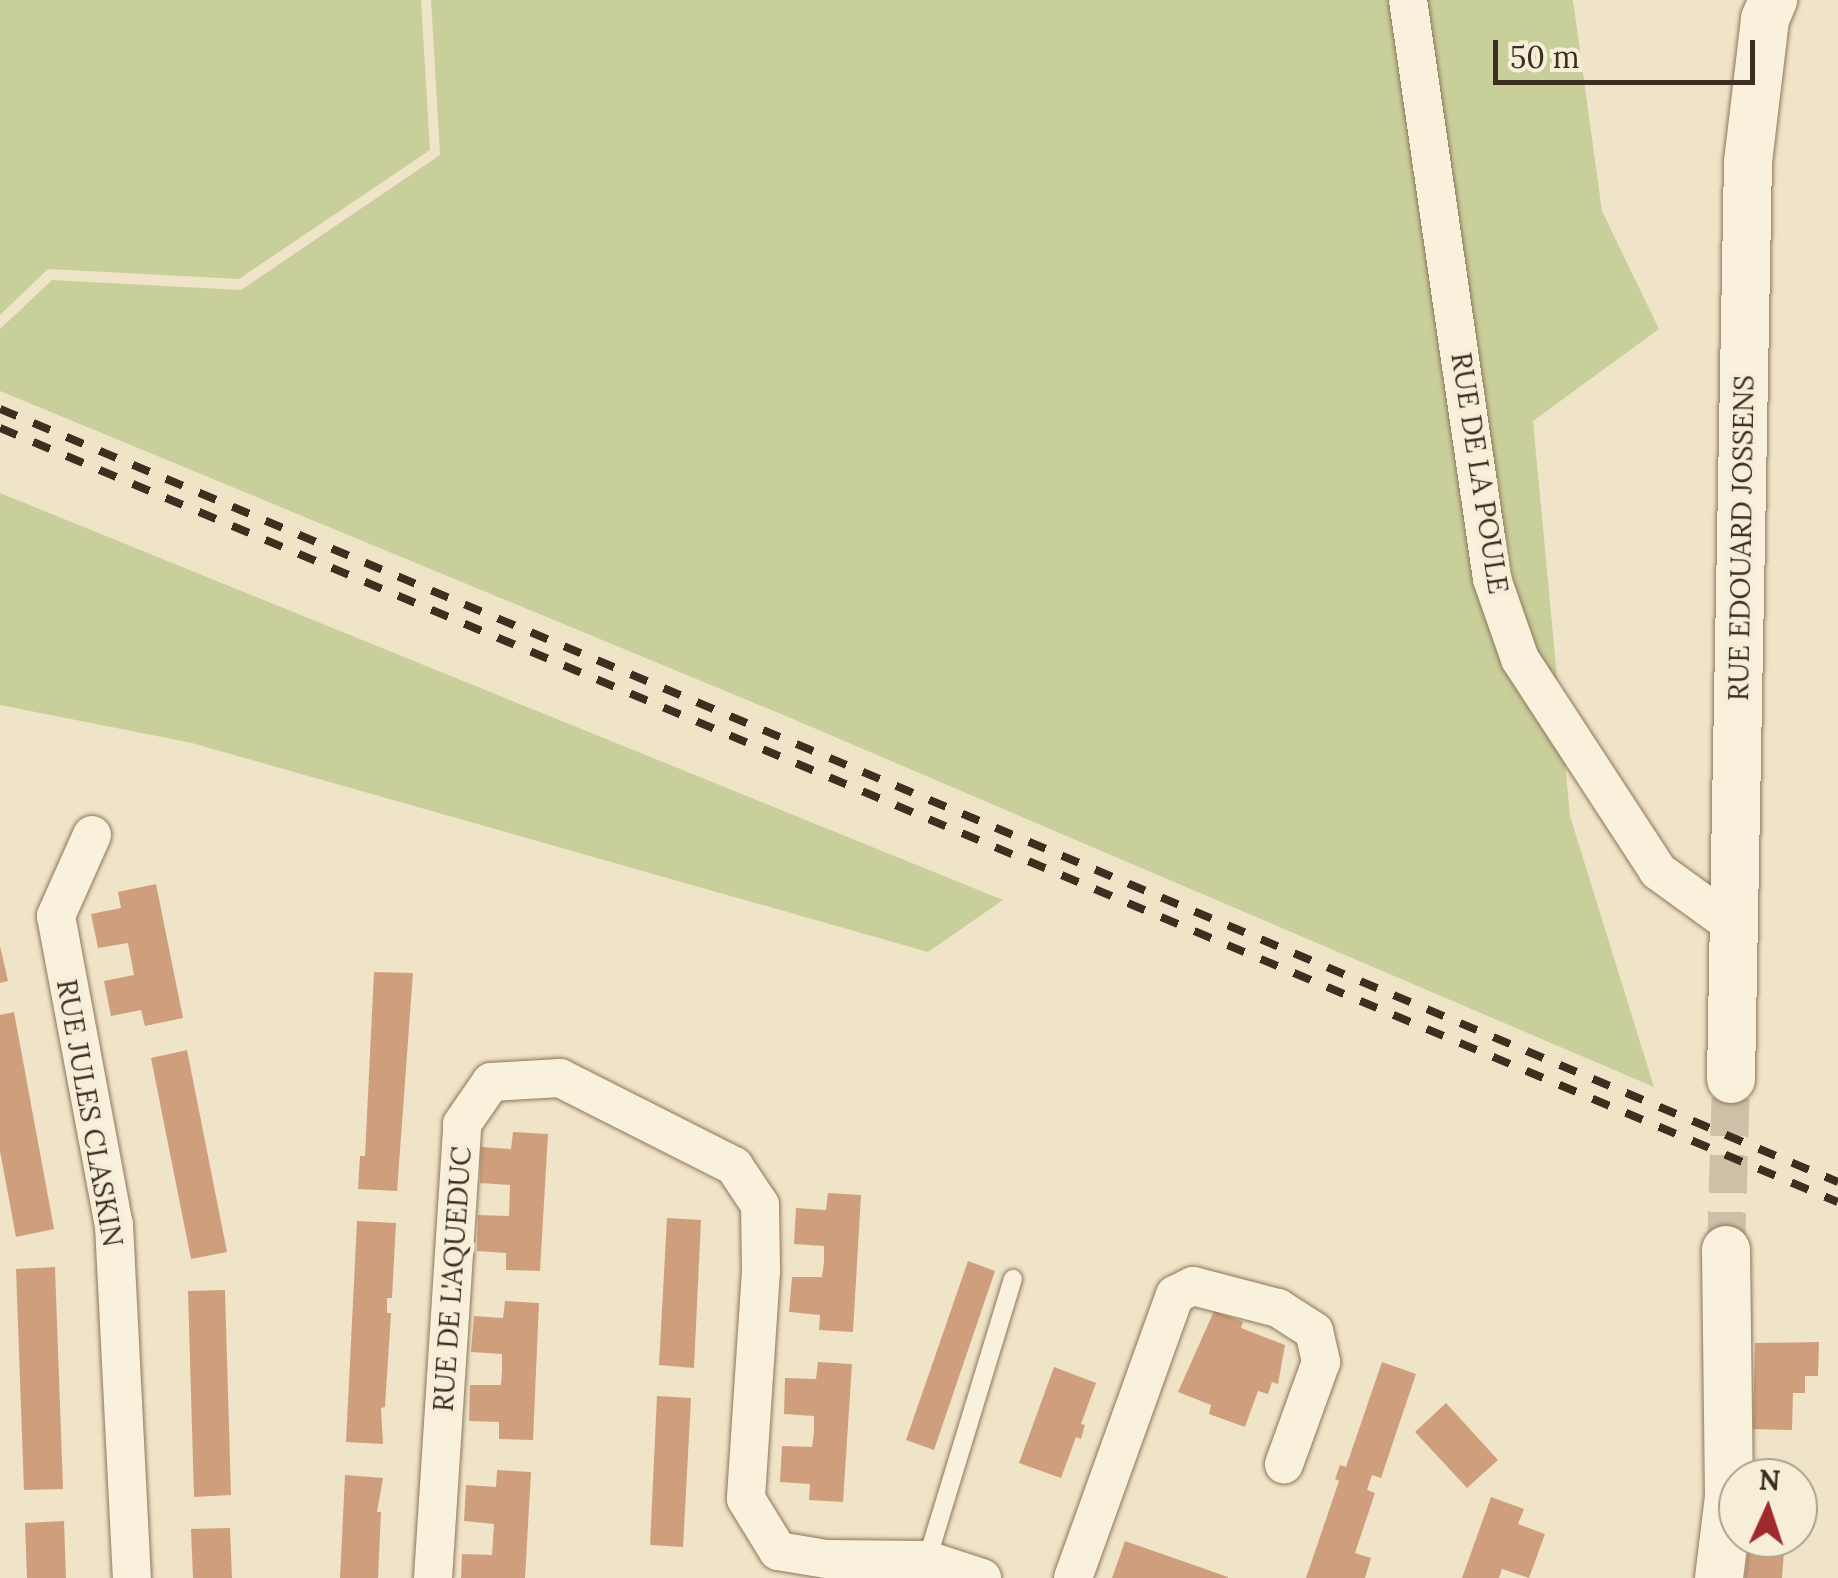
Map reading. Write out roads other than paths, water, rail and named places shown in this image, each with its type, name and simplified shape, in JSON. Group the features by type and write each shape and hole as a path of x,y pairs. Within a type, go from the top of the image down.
{"street":[{"name":"RUE DE LA POULE","path":"1408,0 1492,579 1503,611 1520,658 1658,871 1734,926"},
{"name":"RUE EDOUARD JOSSENS","path":"1731,1079 1748,162 1766,20 1773,0"},
{"name":"RUE JULES CLASKIN","path":"92,836 56,916 114,1225 132,1578"},
{"name":"RUE DE L'AQUEDUC","path":"434,1578 462,1124 491,1082 560,1078 734,1166 760,1204 761,1271 746,1500 778,1551 826,1559 927,1560 982,1578"},
{"path":"1719,1578 1728,1496 1726,1250"},
{"path":"1073,1578 1175,1295 1193,1286 1278,1308 1314,1330 1321,1362 1284,1464"}],"lane":[{"path":"927,1560 1013,1278"}],"tunnel":[{"path":"1726,1250 1731,1079"}],"railway":[{"path":"0,409 1838,1182"},
{"path":"0,428 1838,1202"}]}
